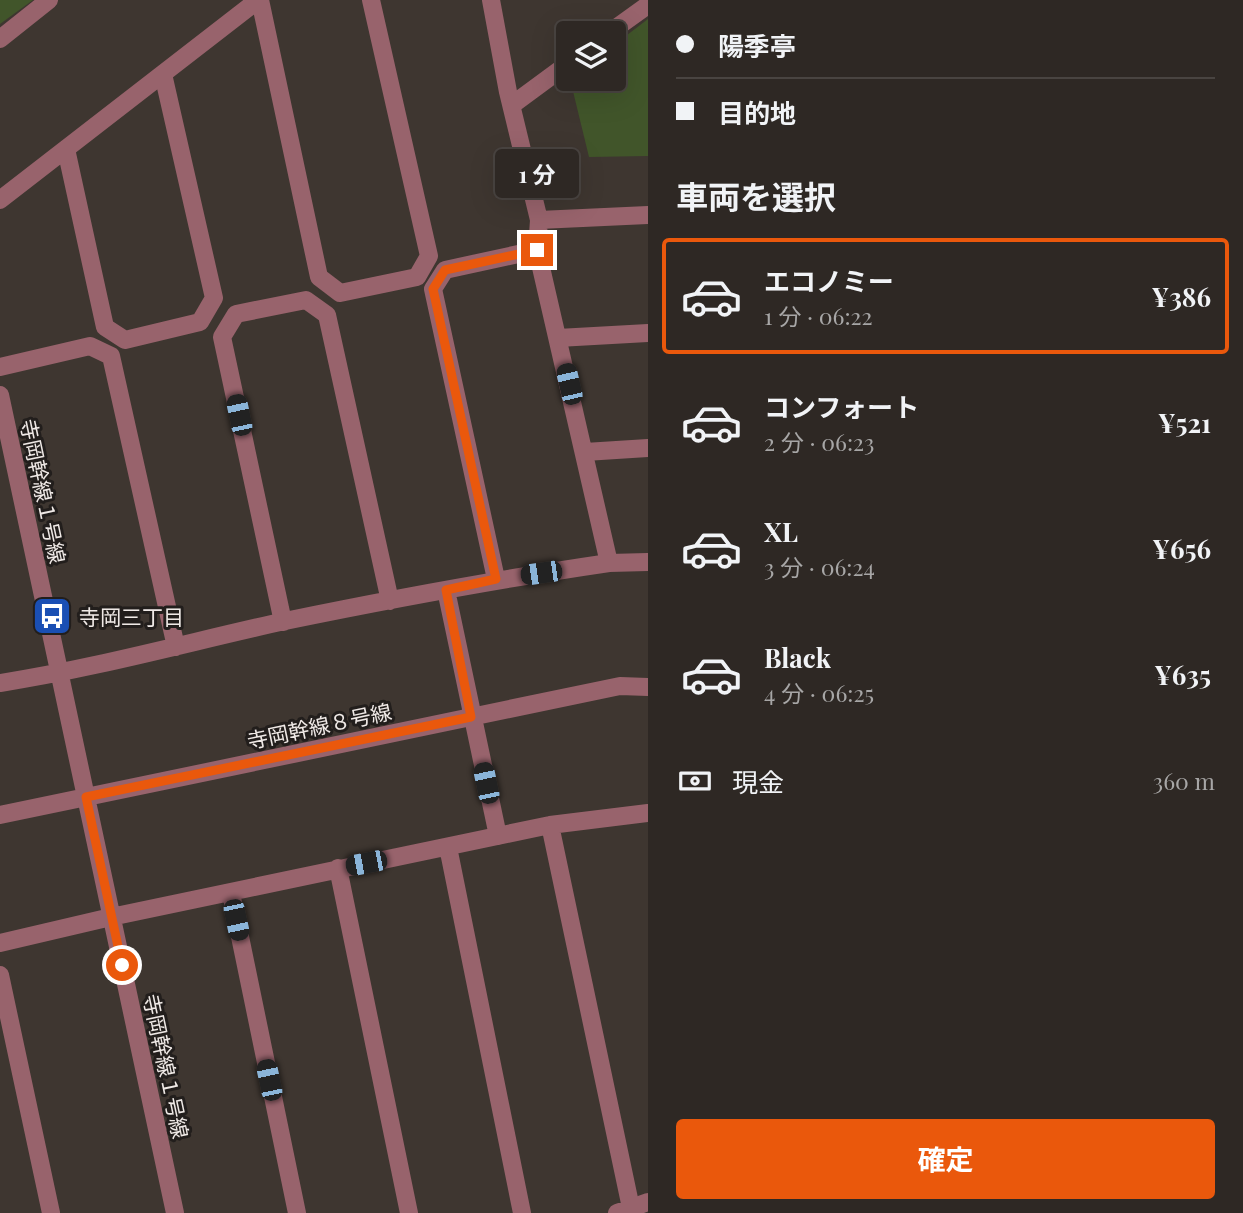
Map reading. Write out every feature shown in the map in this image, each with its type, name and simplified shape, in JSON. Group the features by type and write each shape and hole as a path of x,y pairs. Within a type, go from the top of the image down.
{"street":[{"path":"0,39 50,0"},
{"path":"0,200 259,0 319,276 340,293 417,276 429,256 371,0"},
{"path":"491,0 539,220 537,250 609,563"},
{"path":"626,21 648,5"},
{"path":"512,105 556,73"},
{"path":"66,149 105,327 125,340 200,322 214,298 163,74"},
{"path":"539,220 648,215"},
{"path":"496,579 433,289 445,270 537,250"},
{"path":"283,622 222,337 236,314 295,302 306,300 327,315 390,601"},
{"path":"558,338 648,333"},
{"path":"0,367 90,346 111,356 176,648"},
{"name":"寺岡幹線１号線","path":"0,394 174,1213"},
{"path":"585,452 648,448"},
{"path":"0,684 59,674 283,622 496,579 609,563 648,562"},
{"path":"446,590 498,836"},
{"name":"寺岡幹線８号線","path":"0,815 620,686 648,687"},
{"path":"0,943 338,868 550,825 648,813"},
{"path":"550,825 632,1208"},
{"path":"448,847 522,1213"},
{"path":"338,868 409,1213"},
{"path":"231,893 297,1213"},
{"path":"0,975 51,1213"}],"green space":[{"path":"0,0 33,0 0,24"},
{"path":"648,19 648,156 589,157 573,91 626,91 626,36"}],"place":[{"name":"寺岡三丁目","path":"52,616"}],"route":[{"path":"122,965 86,797 471,717 446,590 496,579 433,289 445,270 537,250"}]}
